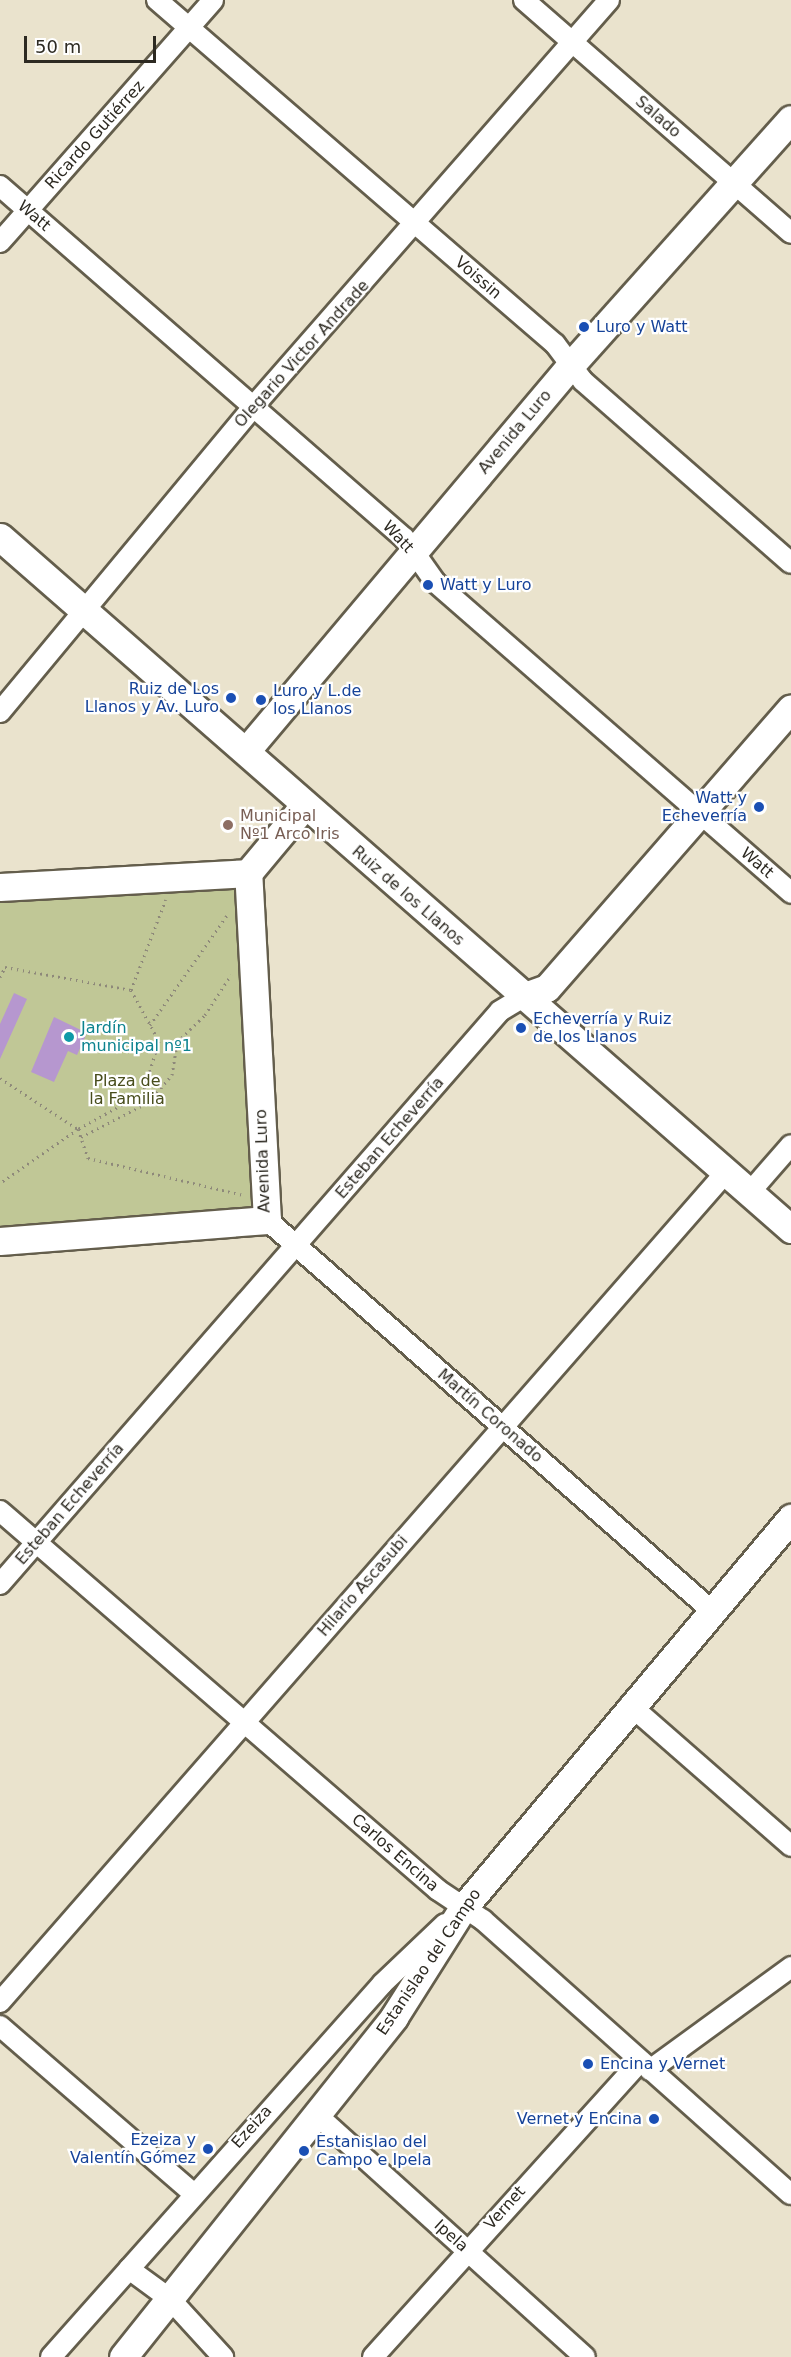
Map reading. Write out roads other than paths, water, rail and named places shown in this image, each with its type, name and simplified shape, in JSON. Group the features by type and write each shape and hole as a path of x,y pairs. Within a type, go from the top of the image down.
{"street":[{"name":"Voissin","path":"157,0 555,344 570,366 791,563"},
{"name":"Ricardo Gutiérrez","path":"0,242 213,0"},
{"name":"Salado","path":"524,0 791,234"},
{"name":"Olegario Victor Andrade","path":"0,712 252,408 417,225 609,0"},
{"name":"Avenida Luro","path":"246,751 415,554 570,366 735,184 791,118"},
{"name":"Watt","path":"0,186 252,408 404,538 435,582 791,893"},
{"name":"Ruiz de los Llanos","path":"0,537 246,751 304,806 791,1229"},
{"name":"Esteban Echeverría","path":"0,1584 500,1011 525,996 547,988 791,708"},
{"path":"0,887 248,873 304,806"},
{"name":"Avenida Luro","path":"0,1241 267,1220 248,873"},
{"path":"750,1192 791,1145"},
{"name":"Hilario Ascasubi","path":"0,2002 726,1172"},
{"name":"Martín Coronado","path":"267,1220 712,1611"},
{"name":"Carlos Encina","path":"0,1511 244,1723 463,1908 483,1920 791,2194"},
{"name":"Estanislao del Campo","path":"123,2357 394,2017 463,1908 630,1705 791,1518"},
{"path":"630,1705 791,1846"},
{"name":"Ezeiza","path":"51,2357 382,1984 463,1908"},
{"name":"Vernet","path":"373,2357 467,2251 645,2066 791,1966"},
{"path":"0,2026 194,2194"},
{"name":"Ipela","path":"317,2115 585,2357"},
{"path":"129,2269 170,2299 223,2357"}],"place":[{"name":"Luro y Watt","path":"584,327"},
{"name":"Watt y Luro","path":"428,585"},
{"name":"Ruiz de Los Llanos y Av. Luro","path":"231,698"},
{"name":"Luro y L.de los Llanos","path":"261,700"},
{"name":"Watt y Echeverría","path":"759,807"},
{"name":"Municipal Nº1 Arco Iris","path":"228,825"},
{"name":"Echeverría y Ruiz de los Llanos","path":"521,1028"},
{"name":"Jardín municipal nº1","path":"69,1037"},
{"name":"Encina y Vernet","path":"588,2064"},
{"name":"Vernet y Encina","path":"654,2119"},
{"name":"Ezeiza y Valentín Gómez","path":"208,2149"},
{"name":"Estanislao del Campo e Ipela","path":"304,2151"}],"park label":[{"name":"Plaza de la Familia","path":"127,1090"}]}
